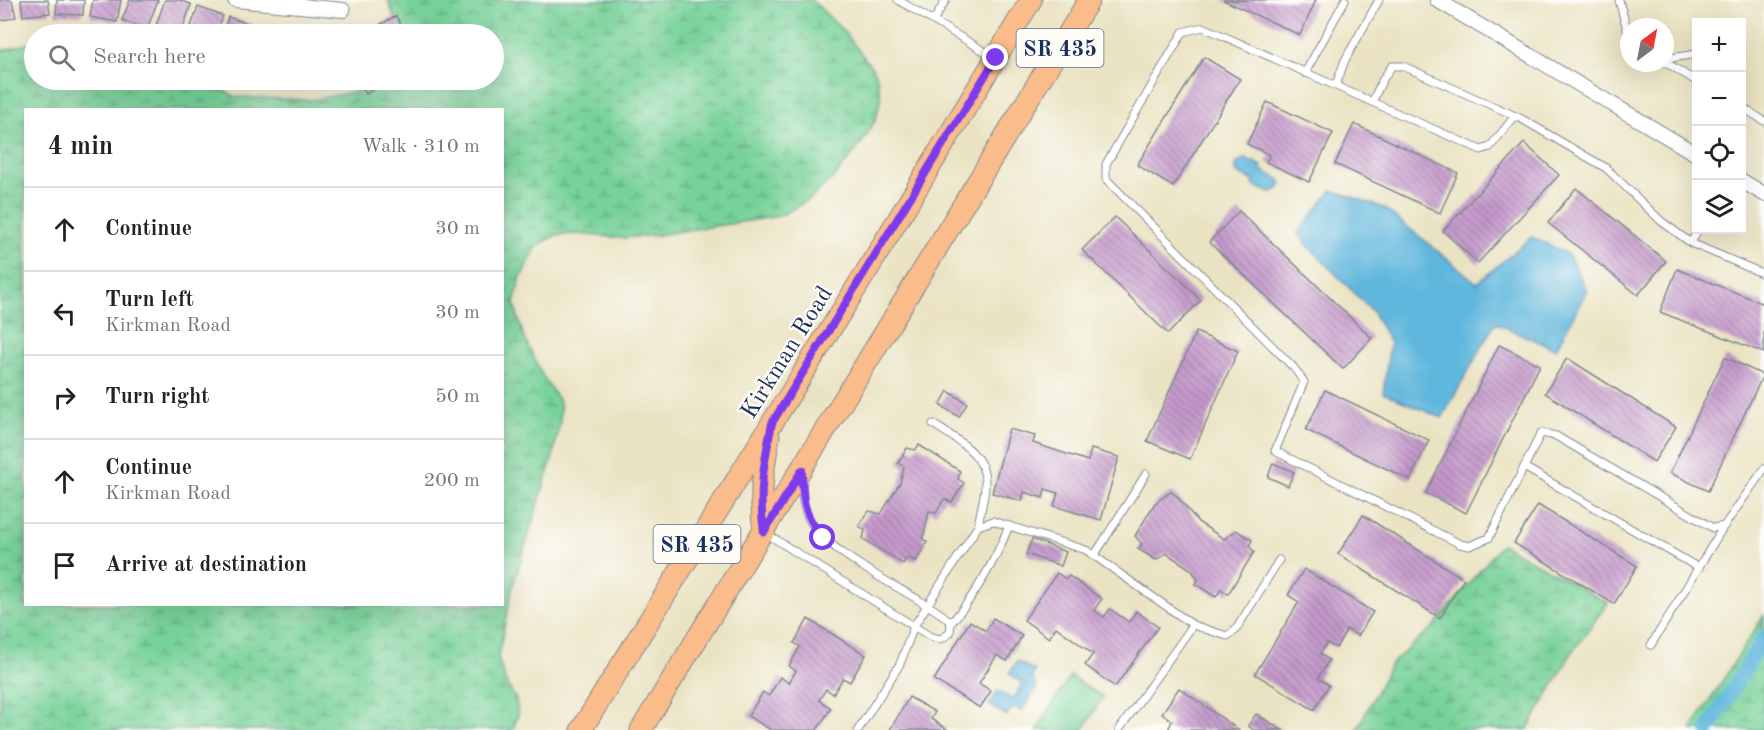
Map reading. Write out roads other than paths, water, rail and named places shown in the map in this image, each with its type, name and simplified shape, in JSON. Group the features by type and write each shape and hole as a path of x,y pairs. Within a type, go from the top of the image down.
{"main road":[{"name":"Kirkman Road","path":"581,730 1031,0"},
{"name":"SR 435","path":"641,730 1089,0"},
{"path":"764,532 761,482 772,423"}],"street":[{"path":"236,0 343,10"},
{"path":"1437,0 1692,152"},
{"path":"1746,183 1764,194"}],"lane":[{"path":"898,0 996,58"},
{"path":"933,21 946,0"},
{"path":"1305,73 1345,0"},
{"path":"1336,85 1345,60 1379,0"},
{"path":"1619,0 1624,18"},
{"path":"1515,116 1490,147 1481,150 1203,27 1183,32 1106,164 1106,179 1294,368 1304,382 1275,451 1469,546 1489,538 1541,433 1556,436 1713,528 1724,526"},
{"path":"1674,58 1692,55"},
{"path":"1372,102 1392,66 1403,66 1515,116 1606,168 1661,221 1691,243 1764,274"},
{"path":"1674,66 1692,78"},
{"path":"1746,110 1764,121"},
{"path":"1691,243 1696,234"},
{"path":"858,730 900,664 914,626 926,605 978,526 985,483 983,467 970,448 933,424"},
{"path":"1524,466 1699,568"},
{"path":"1651,645 1724,526 1764,469"},
{"path":"802,470 803,501 806,514 823,538 926,605 944,614 951,623"},
{"path":"1094,556 1146,474"},
{"path":"978,526 993,521 1086,550 1193,625 1227,636 1235,631 1279,560"},
{"path":"764,532 931,637 940,639 950,633 951,623 967,604 1000,548 1009,526"},
{"path":"1119,730 1193,625"}],"water":[{"path":"1245,158 1262,166 1261,170 1279,179 1282,183 1280,188 1270,193 1253,185 1254,181 1237,173 1235,165"},
{"path":"1332,190 1384,208 1477,283 1532,237 1568,254 1587,290 1556,349 1495,323 1442,418 1383,393 1390,343 1372,311 1298,233"},
{"path":"1017,661 1035,671 1032,677 1037,687 1022,711 1016,708 1011,709 1007,716 989,705 998,691 1010,698 1015,697 1022,683 1009,673"}],"waterway":[{"path":"1708,730 1764,638"}]}
